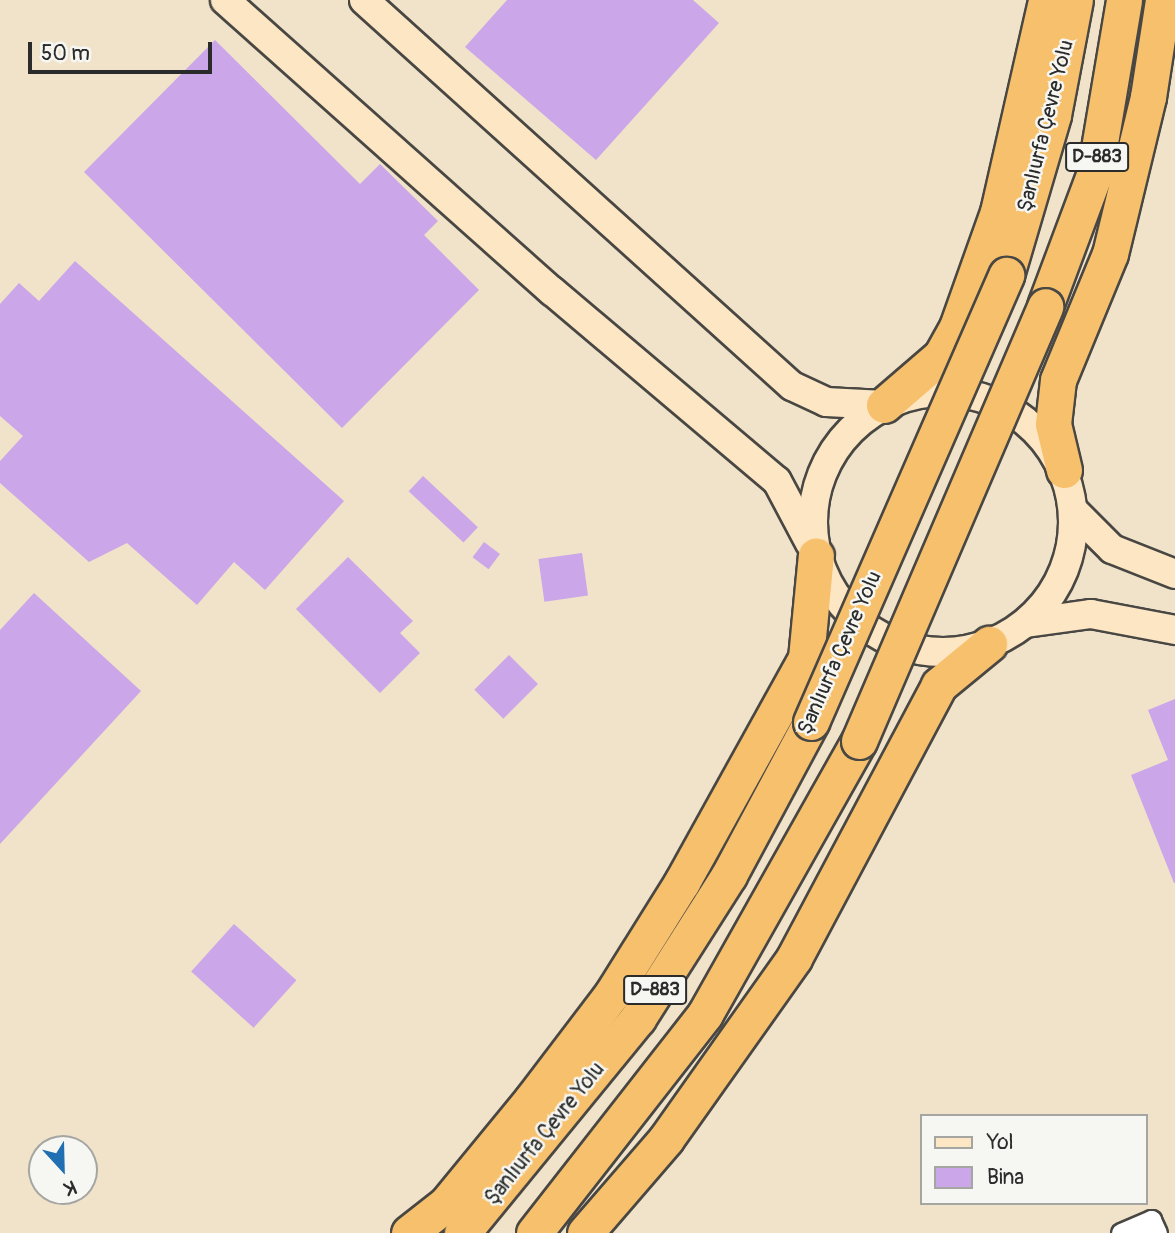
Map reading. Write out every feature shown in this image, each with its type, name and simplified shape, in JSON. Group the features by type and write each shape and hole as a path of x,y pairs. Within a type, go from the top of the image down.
{"highway":[{"path":"884,405 942,356 957,327 998,212 1046,0"},
{"name":"Şanlıurfa Çevre Yolu","path":"461,1233 638,1018 729,875 811,722 1006,275 1053,115 1075,0"},
{"name":"D-883","path":"534,1233 638,1108 705,1014 859,741 1045,306 1095,172 1124,0"},
{"path":"1064,470 1053,424 1058,380 1110,254 1148,97 1163,0"},
{"path":"409,1233 446,1204 533,1098 611,994 682,882 806,658 816,555"},
{"path":"585,1233 666,1139 794,958 939,685 989,644"}],"street":[{"path":"225,0 552,291 777,481 834,595 874,632 904,647 948,653 989,644 1026,623 1091,614 1175,630"},
{"path":"364,0 792,386 826,402 884,405 927,392 969,393 1009,408 1041,435 1064,470 1074,511 1062,572 1026,623"},
{"path":"816,555 812,511 824,468 849,431 884,405"},
{"path":"1074,511 1112,549 1175,574"},
{"path":"1121,1233 1152,1220 1157,1233"}],"building":[{"path":"507,0 693,0 719,23 596,160 465,47"},
{"path":"215,40 360,184 380,164 438,221 424,235 479,290 342,428 84,172"},
{"path":"75,261 344,501 265,590 234,562 197,605 127,543 89,562 0,483 0,461 23,436 0,416 0,304 19,283 39,301"},
{"path":"423,476 478,527 464,543 409,491"},
{"path":"484,542 500,554 489,569 473,557"},
{"path":"582,553 588,596 544,602 538,559"},
{"path":"348,557 413,621 400,633 420,653 380,693 296,609"},
{"path":"34,593 141,691 0,844 0,630"},
{"path":"509,655 538,684 503,719 474,690"},
{"path":"1175,699 1174,883 1131,775 1168,760 1148,710"},
{"path":"234,924 296,980 254,1028 191,972"}]}
